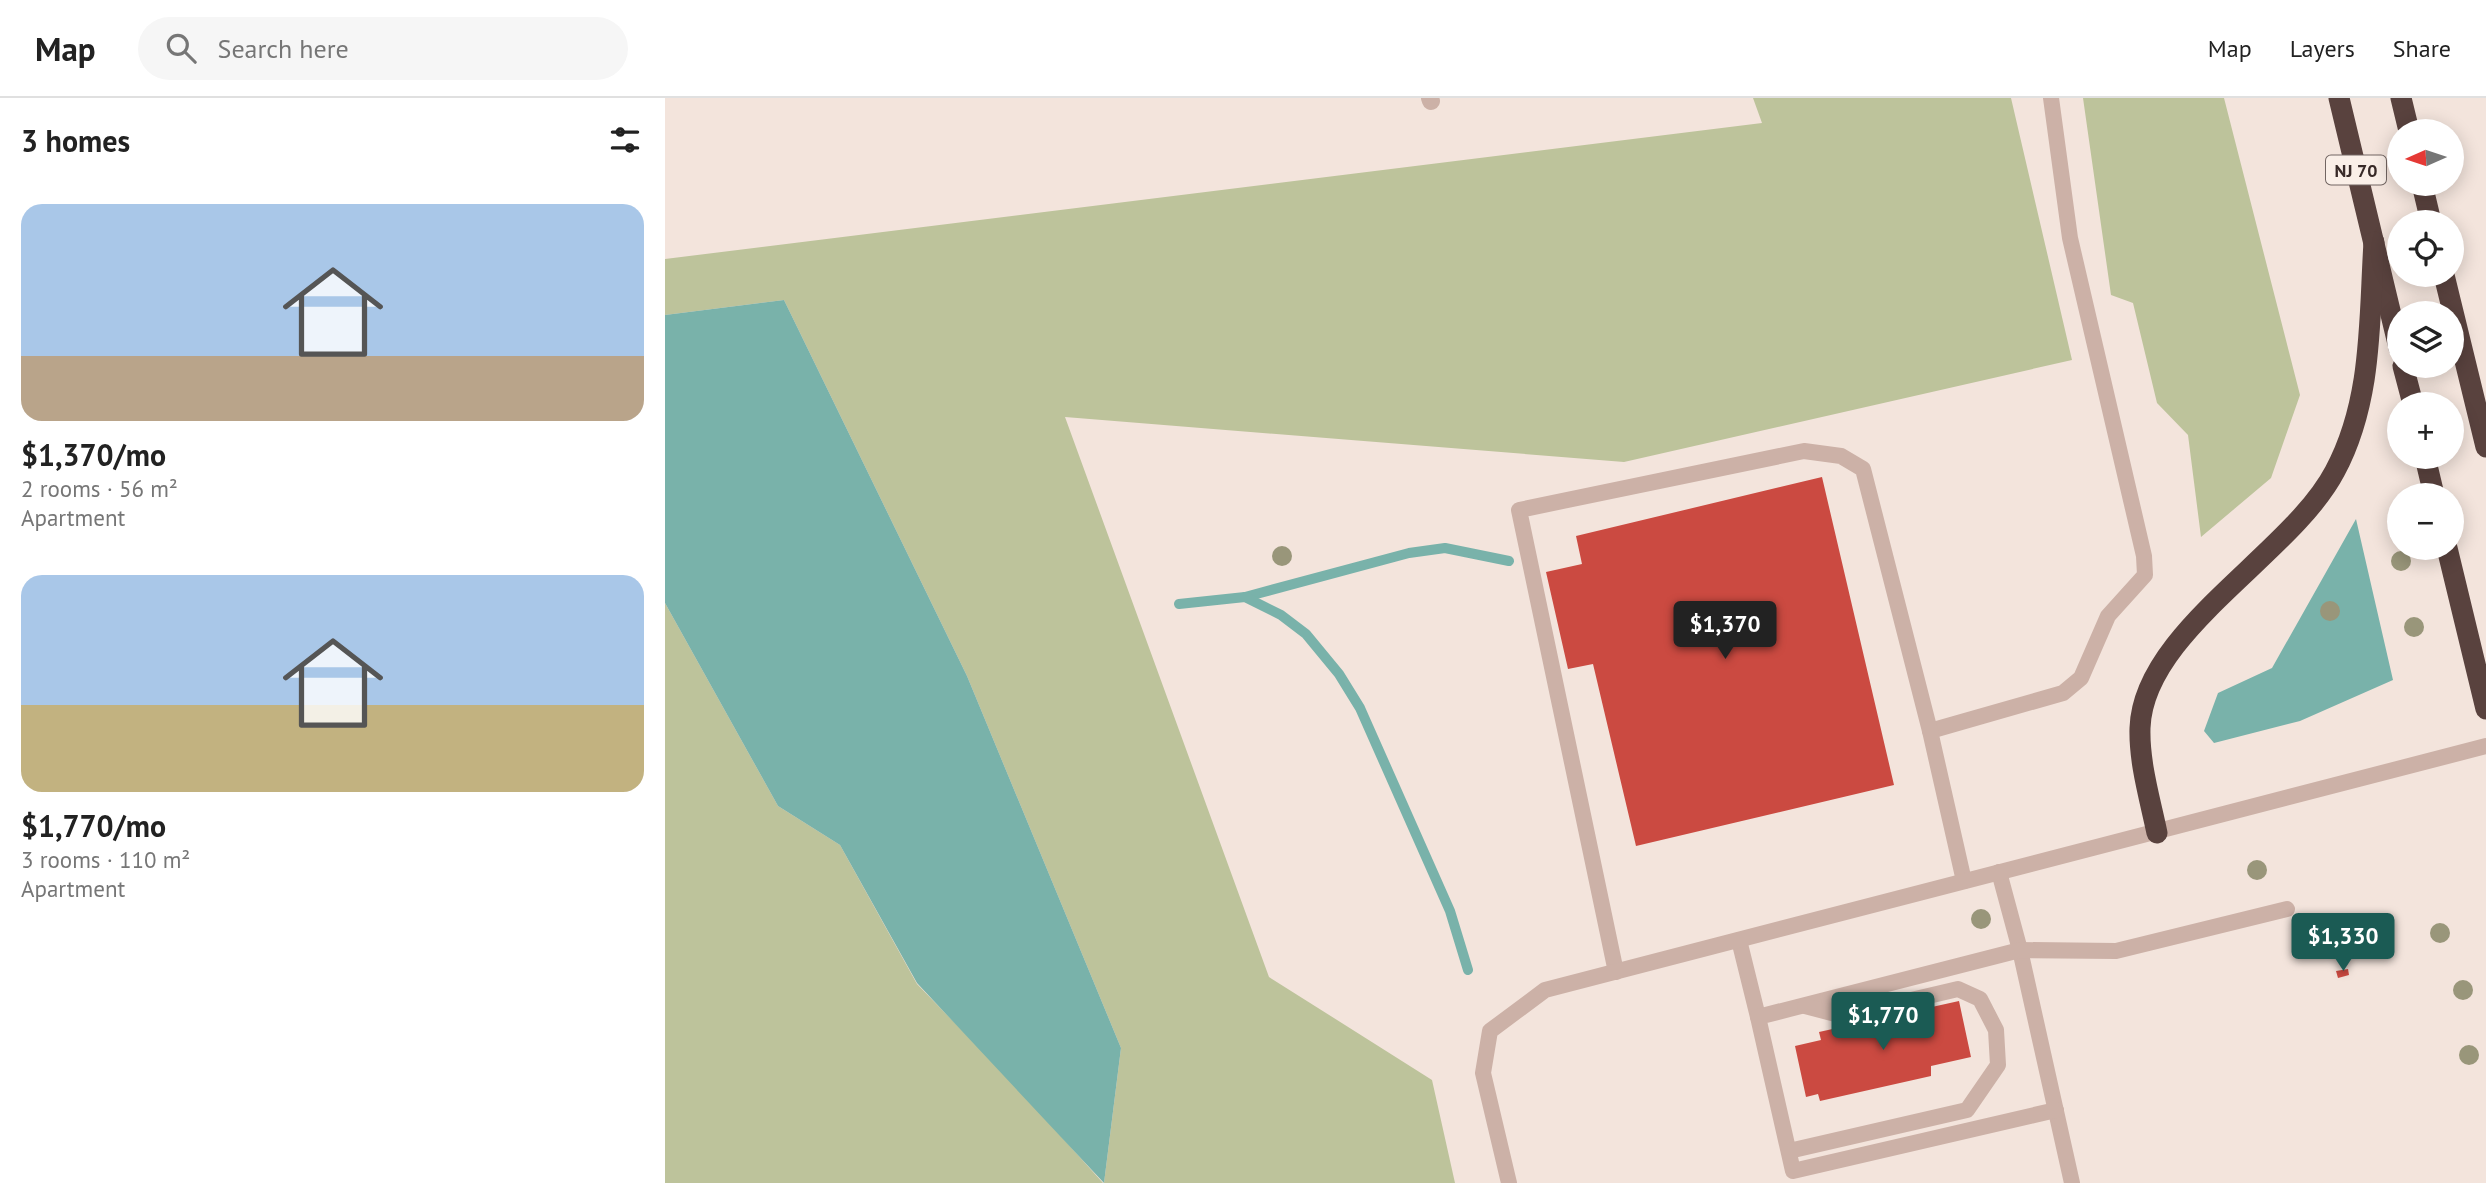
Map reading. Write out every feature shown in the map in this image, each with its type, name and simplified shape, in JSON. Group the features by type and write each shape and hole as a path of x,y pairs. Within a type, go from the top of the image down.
{"highway":[{"name":"NJ 70","path":"2339,98 2388,301"},
{"path":"2401,98 2406,119"},
{"path":"2157,833 2145,777 2140,729 2144,701 2153,675 2186,635 2312,505 2335,471 2361,406 2374,242"},
{"path":"2447,287 2486,447"},
{"path":"2450,560 2486,709"}],"lane":[{"path":"1930,730 2063,693 2081,678 2108,616 2145,575 2144,556 2070,238 2051,98"},
{"path":"1616,972 1519,510 1804,451 1841,456 1863,469 1930,730 1964,881"},
{"path":"1509,1183 1483,1073 1490,1031 1545,990 2486,746"},
{"path":"1999,872 2020,950 2072,1183"},
{"path":"1758,1017 2020,950 2116,951 2287,909"},
{"path":"1739,940 1793,1171 2056,1110"},
{"path":"1789,1151 1966,1110 1998,1065 1996,1030 1980,999 1958,989 1843,1016 1803,1006"}],"green space":[{"path":"1753,98 2011,98 2072,360 1624,462 1065,417 1269,977 1432,1080 1455,1183 1104,1183 1121,1048 967,676 784,300 665,315 665,259 1762,123"},
{"path":"2083,98 2224,98 2300,395 2271,478 2201,537 2188,435 2157,403 2133,303 2111,295"},
{"path":"665,603 778,806 840,845 917,984 1013,1083 1103,1183 665,1183"}],"water":[{"path":"784,300 967,676 1121,1048 1104,1183 917,983 840,845 778,806 665,603 665,315"},
{"path":"2356,519 2393,680 2300,721 2214,743 2204,731 2218,693 2272,668"}],"building":[{"path":"1822,477 1894,785 1636,846 1593,664 1568,669 1546,572 1582,564 1576,536"},
{"path":"2348,969 2349,975 2338,978 2336,971"},
{"path":"1959,1001 1971,1057 1931,1066 1931,1076 1820,1101 1818,1094 1806,1097 1795,1046 1821,1040 1819,1032"}],"waterway":[{"path":"1245,597 1409,553 1445,548 1509,561"},
{"path":"1179,604 1245,597 1281,615 1306,634 1339,674 1360,708 1450,911 1468,970"}]}
